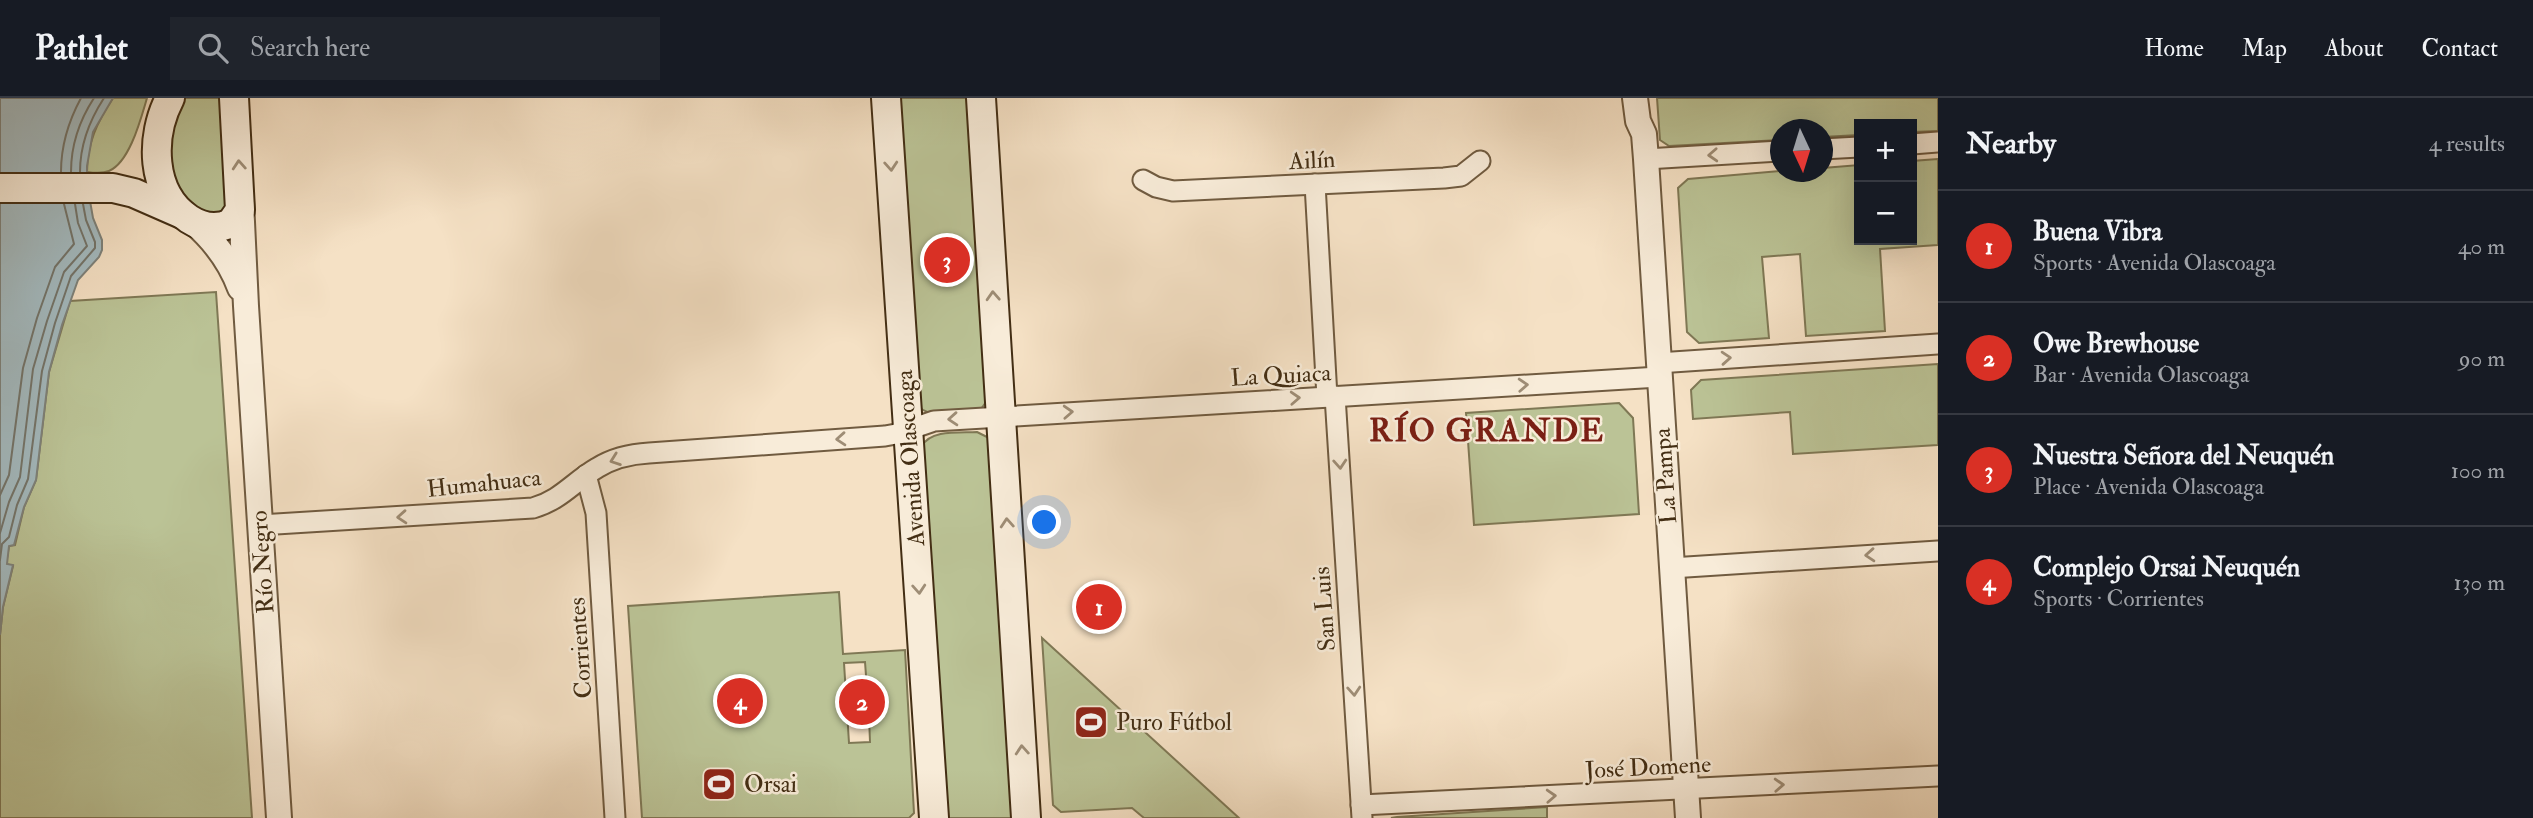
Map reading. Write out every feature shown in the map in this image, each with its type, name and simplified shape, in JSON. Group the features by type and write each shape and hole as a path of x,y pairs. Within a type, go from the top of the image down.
{"main road":[{"name":"Río Negro","path":"170,98 163,110 157,134 158,163 166,194 189,218"},
{"name":"Río Negro","path":"234,98 241,201"},
{"name":"Avenida Olascoaga","path":"886,98 934,818"},
{"path":"981,98 1026,818"},
{"path":"105,188 133,174 147,157 157,134"},
{"path":"0,188 105,188 134,193 212,228 231,223 237,217 241,201"}],"street":[{"name":"La Pampa","path":"1635,98 1638,121 1644,134 1646,159 1688,818"},
{"name":"La Pampa","path":"1644,134 1650,116 1650,98"},
{"path":"1917,144 1938,142"},
{"path":"1833,148 1854,147"},
{"path":"1646,159 1770,152"},
{"name":"Ailín","path":"1143,180 1164,190 1173,191 1453,177 1467,172 1480,161"},
{"name":"San Luis","path":"1315,184 1361,811"},
{"name":"Río Negro","path":"241,201 279,818"},
{"name":"Río Negro","path":"189,218 208,234 227,259 246,306"},
{"name":"La Quiaca","path":"908,430 930,421 1331,396 1938,344"},
{"name":"Humahuaca","path":"260,526 533,508 554,501 586,475 609,461 636,454 885,436 908,430"},
{"name":"Corrientes","path":"586,475 596,513 615,818"},
{"path":"1671,568 1938,551"},
{"name":"José Domene","path":"1361,811 1938,776"}],"green space":[{"path":"113,98 147,98 134,139 123,159 109,171 87,172 94,134"},
{"path":"180,98 227,98 231,208 213,216 192,207 170,174 171,117"},
{"path":"894,98 973,98 986,402 981,409 939,414 924,411 918,406"},
{"path":"1657,98 1938,98 1938,131 1917,132 1917,119 1854,119 1854,135 1833,136 1833,119 1770,119 1770,141 1669,146 1660,140"},
{"path":"1938,159 1938,245 1880,249 1885,331 1806,336 1800,254 1762,257 1769,338 1699,343 1687,332 1678,188 1688,179 1770,172 1770,182 1833,182 1833,167 1854,165 1854,245 1917,245 1917,161"},
{"path":"216,292 252,818 0,818 0,635 3,607 13,566 6,564 9,546 15,545 24,507 36,480 49,372 70,301"},
{"path":"1938,364 1938,445 1793,454 1790,412 1693,419 1691,390 1701,380"},
{"path":"1619,403 1633,418 1639,514 1474,525 1466,413"},
{"path":"977,432 989,438 1015,818 946,818 922,446 939,434"},
{"path":"839,592 843,654 905,650 914,813 909,818 642,818 628,606","holes":["865,662 867,689 879,689 876,714 869,716 870,742 849,743 844,663"]},
{"name":"Puro Fútbol","path":"1042,638 1239,818 1144,818 1132,808 1061,812 1053,805"},
{"path":"1547,807 1547,818 1391,818 1397,817"}],"water":[{"path":"0,98 113,98 93,132 87,166 93,218 102,240 102,250 78,280 49,372 36,480 24,507 14,545 9,546 7,564 13,565 3,607 0,635"}],"place":[{"name":"Nuestra Señora del Neuquén","path":"947,260"},
{"name":"Buena Vibra","path":"1099,607"},
{"name":"Complejo Orsai Neuquén","path":"740,701"},
{"name":"Owe Brewhouse","path":"862,702"},
{"name":"Puro Fútbol","path":"1091,722"},
{"name":"Orsai","path":"719,784"}],"district":[{"name":"RÍO GRANDE","path":"1487,430"}]}
